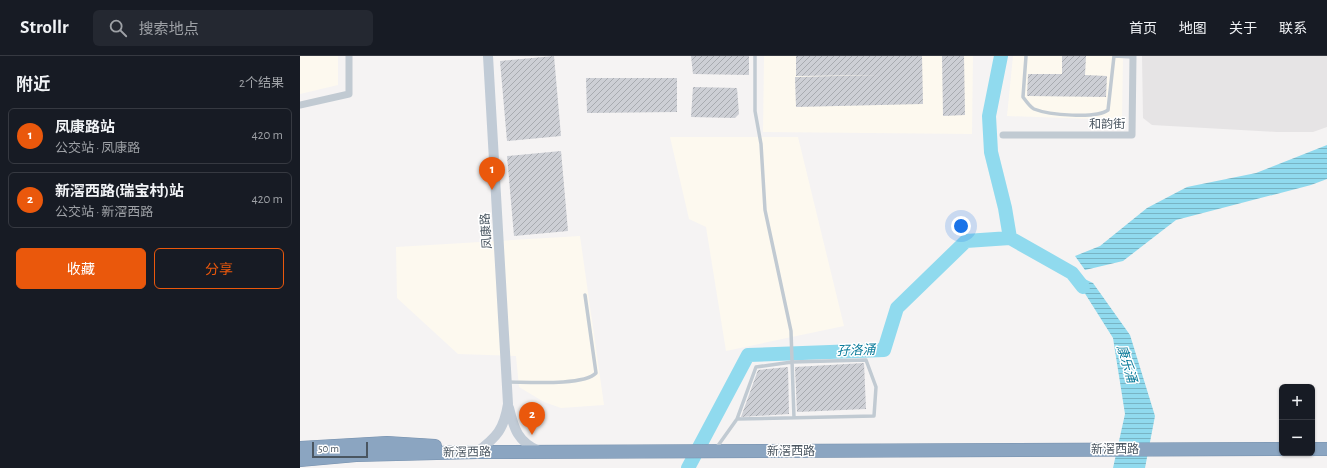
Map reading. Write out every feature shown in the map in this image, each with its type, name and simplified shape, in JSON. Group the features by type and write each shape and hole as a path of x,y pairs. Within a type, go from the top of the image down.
{"highway":[{"path":"300,448 387,443 442,446 477,452"},
{"name":"新滘西路","path":"300,460 356,455 540,451 1279,449"},
{"path":"1315,449 1327,449"}],"street":[{"path":"300,105 349,94 349,56"},
{"name":"凤康路","path":"488,56 508,404"},
{"name":"和韵街","path":"1003,135 1132,135 1133,56"},
{"path":"508,404 512,420 520,438 525,444 540,451"},
{"path":"477,452 490,442 503,427 508,404"}],"lane":[{"path":"755,56 755,110 760,144 765,210 791,331 794,418"},
{"path":"1026,56 1023,97 1033,108 1058,114 1102,114 1108,110 1114,56 1133,56"},
{"path":"507,382 580,380 593,376 596,373 585,296"},
{"path":"714,451 737,419 756,367 792,362 866,360 876,387 874,416 737,419"}],"shaded area":[{"path":"300,56 338,56 338,85 300,94"},
{"path":"764,56 973,56 972,134 763,132"},
{"path":"1013,56 1123,56 1122,120 1007,116"},
{"path":"1142,56 1327,56 1327,127 1313,132 1277,132 1152,125 1143,118"},
{"path":"670,137 798,137 844,326 726,351 706,227 689,219"},
{"path":"580,236 604,405 561,408 544,402 519,387 516,356 458,354 397,298 396,247"}],"water":[{"path":"1327,145 1327,179 1311,185 1176,220 1123,261 1085,270 1075,256 1100,246 1147,208 1187,187 1256,173"},
{"name":"康乐涌","path":"1072,273 1093,283 1130,335 1155,416 1145,468 1113,468 1125,414 1113,338"}],"building":[{"path":"554,56 561,136 507,141 500,61"},
{"path":"691,56 749,56 749,75 693,74"},
{"path":"796,56 922,56 923,104 796,107 795,77 878,75 796,76"},
{"path":"942,56 964,56 965,115 943,116"},
{"path":"1062,56 1086,56 1085,75 1107,76 1106,97 1027,96 1028,74 1062,74"},
{"path":"586,78 677,78 677,112 587,113"},
{"path":"693,87 737,88 739,114 735,118 691,117"},
{"path":"561,151 568,231 514,236 507,156"},
{"path":"864,363 866,409 797,412 795,367"},
{"path":"788,367 789,414 741,417 758,370"}],"waterway":[{"path":"1001,56 989,116 991,152 1005,208 1010,238"},
{"name":"孖洛涌","path":"688,468 748,355 884,350 897,308 966,241 1010,238 1072,273 1083,287"}],"place":[{"name":"凤康路站","path":"492,190"},
{"name":"新滘西路(瑞宝村)站","path":"532,435"}]}
